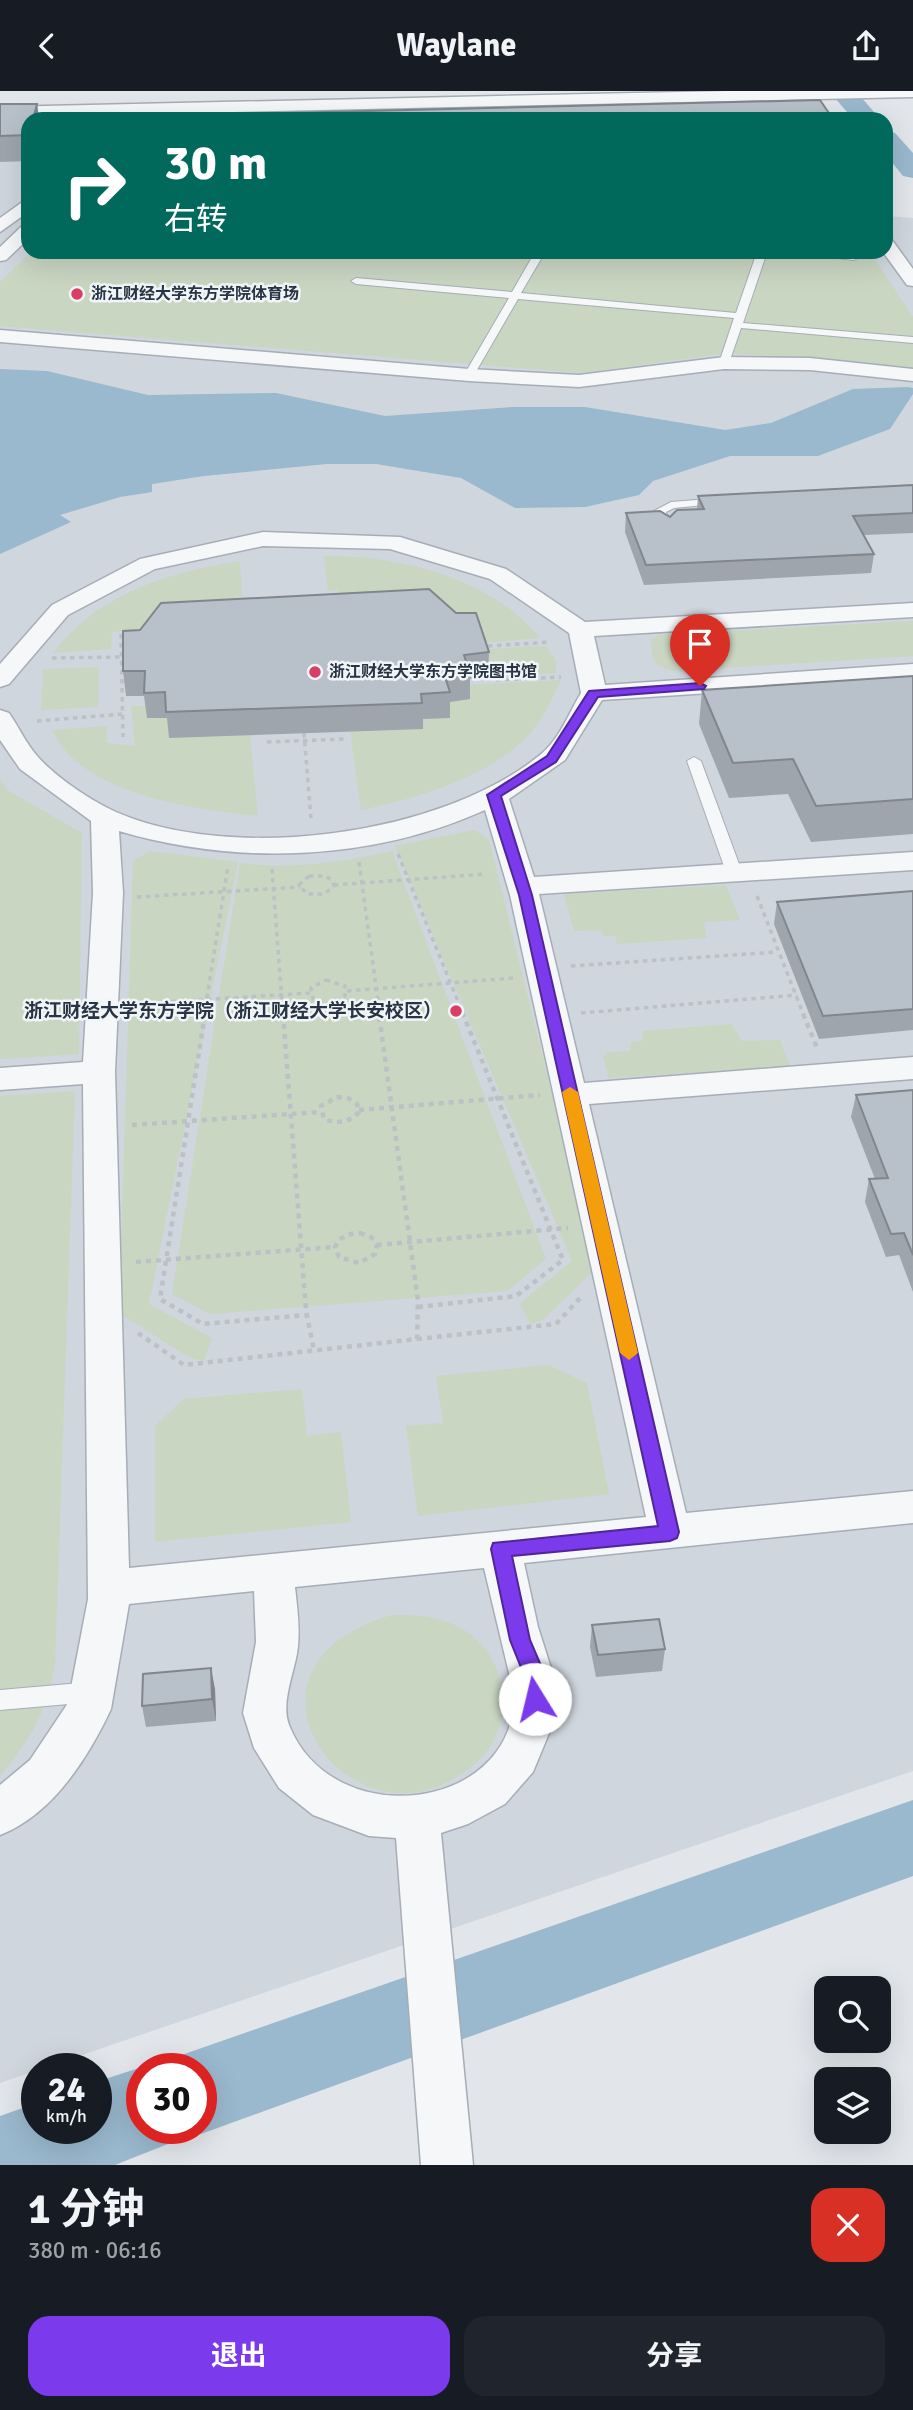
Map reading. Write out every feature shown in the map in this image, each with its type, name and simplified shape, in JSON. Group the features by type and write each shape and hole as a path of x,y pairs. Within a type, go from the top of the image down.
{"street":[{"path":"220,112 913,92"},
{"path":"0,112 21,112"},
{"path":"9,200 21,201"},
{"path":"0,227 21,208"},
{"path":"0,255 21,236"},
{"path":"893,254 913,281"},
{"path":"0,336 469,375 579,381 724,363 810,364 913,375"},
{"path":"0,677 60,610 115,581 148,564 263,539 392,542 498,574 580,630 913,610"},
{"path":"0,718 30,764 106,817 195,842 289,846 383,835 474,807 551,759 594,694 580,630"},
{"path":"594,694 913,672"},
{"path":"494,795 523,886 552,1016 559,1095 600,1225 670,1532"},
{"path":"106,817 108,893 99,1072 109,1599"},
{"path":"523,886 913,861"},
{"path":"559,1095 913,1068"},
{"path":"0,1079 99,1072"},
{"path":"0,1814 46,1775 89,1709 111,1588 913,1507"},
{"path":"418,1833 497,1783 523,1751 535,1713 534,1675 520,1640 500,1549"},
{"path":"273,1572 276,1651 265,1691 266,1716 269,1732 289,1769 323,1799 418,1833"},
{"path":"418,1833 447,2165"}],"lane":[{"path":"469,375 536,259"},
{"path":"724,363 760,259"},
{"path":"356,281 515,295 913,340"},
{"path":"667,530 660,511 671,505 740,500"},
{"path":"694,761 734,872"},
{"path":"0,1700 92,1692"}],"path":[{"path":"121,634 124,737"},
{"path":"545,634 555,649"},
{"path":"488,646 551,642"},
{"path":"43,659 121,657"},
{"path":"496,680 561,679 560,666"},
{"path":"44,731 35,719 123,714"},
{"path":"304,733 312,823"},
{"path":"267,742 345,739"},
{"path":"304,823 320,823"},
{"path":"395,846 562,1260 516,1296 418,1307"},
{"path":"358,854 418,1307 417,1339"},
{"path":"229,858 160,1299 203,1324 306,1315"},
{"path":"271,861 306,1315 314,1351"},
{"path":"334,885 491,873"},
{"path":"300,887 304,879 314,875 329,878 334,885"},
{"path":"125,897 300,887 307,894 319,895 329,892 334,885"},
{"path":"756,893 777,952 828,1075"},
{"path":"346,991 531,977 529,969 777,952"},
{"path":"310,993 315,984 326,980 341,983 346,991"},
{"path":"310,993 313,999 331,1003 341,999 346,991"},
{"path":"123,1005 310,993"},
{"path":"552,1016 797,995"},
{"path":"359,1110 559,1095"},
{"path":"320,1112 325,1102 337,1097 354,1100 359,1110"},
{"path":"320,1112 329,1122 342,1123 353,1119 359,1110"},
{"path":"121,1126 320,1112"},
{"path":"377,1245 600,1225"},
{"path":"353,1233 371,1237 377,1245 371,1258 359,1263 339,1258 335,1247 340,1238 353,1233"},
{"path":"130,1263 335,1247"},
{"path":"128,1326 184,1365 556,1324 588,1289"}],"shaded area":[{"name":"浙江财经大学东方学院（浙江财经大学长安校区）","path":"0,124 21,124 21,259 893,259 893,217 913,218 913,1771 88,2053 21,2053 21,2076 0,2083"}],"green space":[{"path":"24,259 875,259 913,317 913,369 728,353 581,373 0,326 0,282"},
{"path":"324,556 383,560 442,574 470,585 520,617 540,638 483,643 484,649 546,646 556,660 556,673 488,678 483,660 342,617 338,590 328,591"},
{"path":"240,561 242,596 236,596 237,624 112,632 111,649 53,653 71,632 113,600 162,579"},
{"path":"913,621 913,656 675,671 658,665 653,658 651,647 651,640 659,635"},
{"path":"99,667 98,707 41,710 43,669"},
{"path":"561,680 541,719 526,738 506,754 484,768 435,790 361,810 350,731 421,719 465,685"},
{"path":"131,706 148,706 168,718 169,738 250,735 258,816 173,803 114,784 88,770 67,752 52,730 107,726 107,743 135,746"},
{"path":"0,779 9,791 82,833 79,1054 0,1059"},
{"path":"475,830 489,840 595,1269 544,1319 531,1325 519,1304 572,1261 395,846"},
{"path":"150,851 238,862 149,1304 212,1338 204,1361 190,1358 119,1313 133,861"},
{"path":"392,851 546,1259 507,1291 210,1314 172,1294 240,863 277,866 316,864"},
{"path":"726,885 740,920 704,922 707,938 617,944 615,936 603,936 601,930 574,931 564,894"},
{"path":"732,1024 742,1041 780,1040 790,1066 609,1078 603,1057 608,1052 630,1051 631,1042 642,1041 643,1031"},
{"path":"75,1091 55,1663 47,1697 36,1724 0,1776 0,1096"},
{"path":"548,1365 587,1383 609,1494 418,1516 406,1426 443,1423 436,1376"},
{"path":"302,1389 307,1436 341,1432 351,1522 155,1542 155,1426 183,1399"},
{"path":"392,1615 436,1618 465,1631 489,1654 501,1684 503,1700 497,1733 485,1754 455,1778 413,1793 374,1788 340,1770 316,1741 305,1707 312,1672 340,1639"}],"water":[{"path":"0,369 47,371 148,395 276,393 385,416 512,407 585,407 725,430 771,423 853,389 908,387 913,388 913,394 890,429 818,456 730,456 653,481 639,495 585,507 515,508 461,478 376,464 327,464 152,484 152,492 120,497 60,515 71,522 0,554"}],"building":[{"path":"820,100 828,112 326,112"},
{"path":"0,104 37,104 35,112 21,112 21,135 0,136"},
{"path":"913,485 913,513 853,516 874,554 646,565 626,513 660,511 670,517 677,510 704,509 698,496"},
{"name":"浙江财经大学东方学院图书馆","path":"429,589 456,613 476,613 489,652 464,655 470,674 445,677 450,692 421,694 422,703 166,712 165,692 144,693 145,671 123,671 123,631 140,630 161,603"},
{"path":"913,676 913,799 816,806 793,759 733,763 702,690"},
{"path":"913,891 913,1009 823,1016 777,902"},
{"path":"913,1090 913,1255 904,1233 891,1234 869,1179 888,1178 856,1095"},
{"path":"659,1619 665,1649 598,1655 592,1625"},
{"path":"211,1668 212,1699 142,1706 143,1674"}],"waterway":[{"path":"842,91 861,112"},
{"path":"893,147 913,170"},
{"path":"217,2084 913,1838"},
{"path":"112,2121 126,2117"},
{"path":"0,2161 48,2144"}],"slow traffic":[{"path":"570,1092 629,1353"}],"place":[{"name":"浙江财经大学东方学院体育场","path":"77,294"},
{"name":"浙江财经大学东方学院图书馆","path":"315,672"},
{"name":"浙江财经大学东方学院（浙江财经大学长安校区）","path":"456,1011"}],"route":[{"path":"535,1699 534,1675 520,1640 500,1549 670,1532 526,895 494,795 551,759 594,694 700,686"}]}
